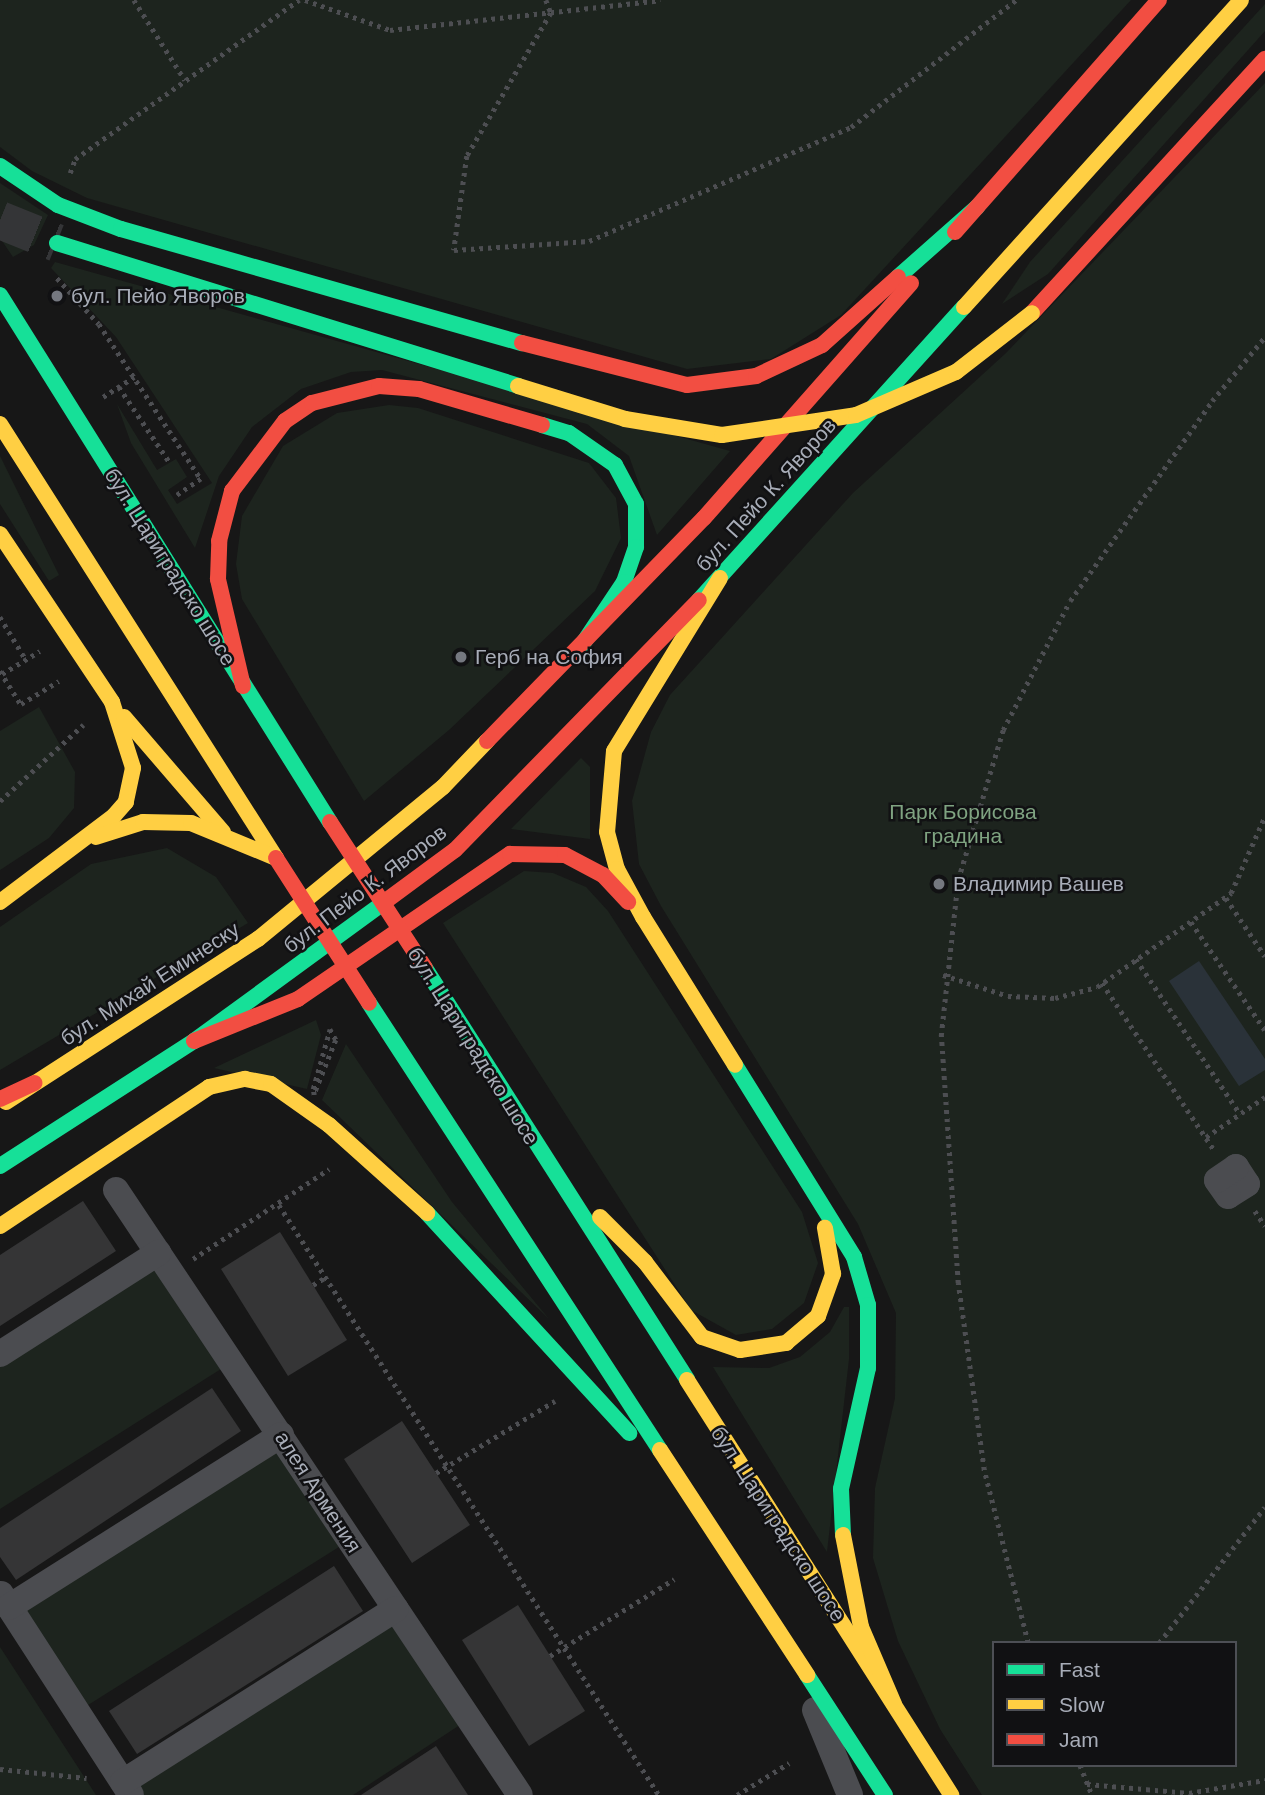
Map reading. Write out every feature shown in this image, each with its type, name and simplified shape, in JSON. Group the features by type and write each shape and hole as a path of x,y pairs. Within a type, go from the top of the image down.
{"main road":[{"name":"бул. Пейо К. Яворов","path":"319,892 443,787 578,650 977,207 1159,0"},
{"name":"бул. Пейо К. Яворов","path":"194,1041 284,978 455,849 720,578 1241,0"},
{"path":"57,243 625,419 722,435 822,424 956,372 1032,313 1265,59"},
{"path":"0,166 58,205 121,229 640,377 687,385 756,376 822,345 977,207"},
{"name":"бул. Цариградско шосе","path":"0,295 243,686 951,1795"},
{"path":"243,686 218,579 219,541 232,491 285,421 312,403 379,386 419,389 569,433 615,465 636,504 636,547 624,582 578,650"},
{"path":"0,424 369,1003 783,1634 885,1795"},
{"path":"0,534 112,702 223,832"},
{"path":"720,578 632,718 608,773 607,832 617,869 643,918 855,1257 868,1305 868,1368 841,1489 842,1528 861,1627 894,1704"},
{"path":"0,902 90,840 126,802 131,785 131,747 112,702"},
{"path":"90,840 162,820 223,832 276,858"},
{"path":"0,1166 194,1041 298,999 510,854 565,855 603,875 643,918"},
{"name":"бул. Михай Еминеску","path":"0,1106 231,957 319,892"},
{"path":"0,1226 209,1087 245,1079 271,1084 329,1125 443,1227 709,1521"},
{"path":"0,1099 35,1083"},
{"path":"549,1167 645,1262 702,1338 750,1351 786,1343 818,1316 828,1297 831,1245 808,1180"}],"street":[{"name":"алея Армения","path":"116,1190 519,1794"},
{"path":"0,1354 165,1263"},
{"path":"281,1435 5,1600 127,1789 396,1609"},
{"path":"783,1634 850,1795"}],"path":[{"path":"134,0 185,80"},
{"path":"67,182 75,159 299,0"},
{"path":"304,0 390,30 660,0"},
{"path":"546,0 551,13"},
{"path":"551,13 467,156 454,250 589,241 852,127 1016,0"},
{"path":"54,275 134,377 201,480 177,495"},
{"path":"1027,1641 984,1469 961,1310 947,1158 943,975 973,817 1003,730 1070,601 1212,401 1265,337"},
{"path":"103,397 134,377"},
{"path":"119,387 170,463"},
{"path":"0,617 26,660"},
{"path":"39,652 1,672 21,704 69,676"},
{"path":"0,801 94,714"},
{"path":"943,975 1008,996 1055,998 1102,983 1226,898 1247,869 1265,816"},
{"path":"1226,898 1265,956"},
{"path":"1192,922 1265,1030"},
{"path":"1136,959 1240,1114"},
{"path":"1102,983 1206,1137 1265,1097"},
{"path":"313,1089 330,1029 336,1040 321,1088"},
{"path":"165,1263 279,1205 342,1160"},
{"path":"279,1205 659,1795"},
{"path":"313,1285 326,1278"},
{"path":"436,1473 557,1400"},
{"path":"1161,1641 1265,1507"},
{"path":"550,1656 674,1579"},
{"path":"737,1795 789,1763"},
{"path":"1081,1767 1092,1795"},
{"path":"0,1769 127,1789"},
{"path":"1087,1784 1189,1793 1265,1780"}],"green space":[{"path":"0,0 1131,0 841,315 771,359 687,369 87,198 32,171 0,147"},
{"path":"1265,4 1265,31 1048,274 1002,304 1030,262"},
{"name":"Парк Борисова градина","path":"1265,83 1265,1795 982,1795 940,1729 898,1641 873,1558 875,1488 895,1398 896,1313 858,1224 661,906 639,864 632,801 651,732 670,695 853,493 1006,353"},
{"path":"0,183 48,215 34,245 13,257 0,238"},
{"path":"55,262 730,451 657,535 629,456 587,424 382,370 351,372 301,389 252,427 219,476 195,548 131,443 117,404 157,470 176,459 187,477 168,490 177,504 212,483 116,337 51,268"},
{"path":"389,405 418,408 589,463 616,498 621,538 595,591 449,730 364,801 242,599 236,564 242,516 283,446 337,413"},
{"path":"0,456 59,575 49,581 0,504"},
{"path":"39,707 75,772 74,808 49,838 0,870 0,731"},
{"path":"581,758 590,767 590,839 511,829"},
{"path":"167,848 216,877 248,923 0,1070 0,927 91,864"},
{"path":"524,871 553,873 586,887 608,911 802,1212 818,1263 804,1303 772,1329 736,1335 691,1310 443,923"},
{"path":"316,1020 321,1035 307,1089 214,1068"},
{"path":"346,1044 452,1202 549,1319 322,1100"},
{"path":"158,1253 232,1362 0,1509 0,1354"},
{"path":"844,1307 849,1307 849,1359 827,1552 713,1367 769,1368 800,1357 830,1332"},
{"path":"281,1435 350,1540 77,1712 9,1607"},
{"path":"395,1609 469,1719 353,1795 131,1795 123,1782"},
{"path":"0,1647 96,1795 0,1795"}],"shaded area":[{"path":"1199,961 1265,1059 1265,1070 1239,1086 1169,981"}],"building":[{"path":"83,1201 116,1251 0,1326 0,1255"},
{"path":"280,1232 347,1340 288,1376 221,1269"},
{"path":"212,1388 241,1431 16,1580 0,1557 0,1528"},
{"path":"402,1421 470,1525 412,1563 344,1459"},
{"path":"334,1566 363,1611 137,1754 109,1711"},
{"path":"518,1605 585,1711 529,1746 462,1640"},
{"path":"436,1746 468,1795 361,1795"}],"tunnel":[{"path":"0,220 57,243"}],"traffic: fast":[{"path":"0,166 58,205 121,229 522,343"},
{"path":"898,277 977,207"},
{"path":"57,243 518,386"},
{"path":"0,295 330,822"},
{"path":"699,600 964,307"},
{"path":"542,425 569,433 615,465 636,504 636,547 624,582 578,651"},
{"path":"0,1166 194,1041 383,903"},
{"path":"425,968 687,1380"},
{"path":"369,1003 660,1450"},
{"path":"735,1065 854,1257 868,1305 868,1368 841,1489 843,1535"},
{"path":"427,1213 629,1433"},
{"path":"807,1675 885,1795"}],"traffic: slow":[{"path":"964,307 1241,0"},
{"path":"625,419 722,435 856,415 956,372 1032,313"},
{"path":"518,386 625,419"},
{"path":"0,424 276,858"},
{"path":"0,534 112,702 133,768 126,802 114,816 0,902"},
{"path":"720,578 614,751 607,832 617,869 643,917 735,1065"},
{"path":"124,717 223,832"},
{"path":"6,1102 258,939 443,787 487,741"},
{"path":"96,837 143,822 191,823 276,858"},
{"path":"0,1226 209,1087 245,1079 271,1084 329,1125 427,1213"},
{"path":"600,1217 645,1262 702,1337 740,1350 786,1343 818,1316 833,1274 825,1228"},
{"path":"687,1380 951,1795"},
{"path":"660,1450 807,1675"},
{"path":"843,1535 861,1627 894,1704"}],"traffic: jam":[{"path":"955,232 1159,0"},
{"path":"1032,313 1265,59"},
{"path":"522,343 687,385 756,376 822,345 898,277"},
{"path":"487,741 704,518 911,283"},
{"path":"243,686 218,579 219,541 232,491 285,421 312,403 379,386 419,389 542,425"},
{"path":"383,903 455,850 699,600"},
{"path":"330,822 425,968"},
{"path":"194,1041 298,999 510,854 565,855 603,875 628,902"},
{"path":"276,858 369,1003"},
{"path":"0,1099 35,1083"}],"place":[{"name":"бул. Пейо Яворов","path":"57,296"},
{"name":"Герб на София","path":"461,657"},
{"name":"Владимир Вашев","path":"939,884"}]}
